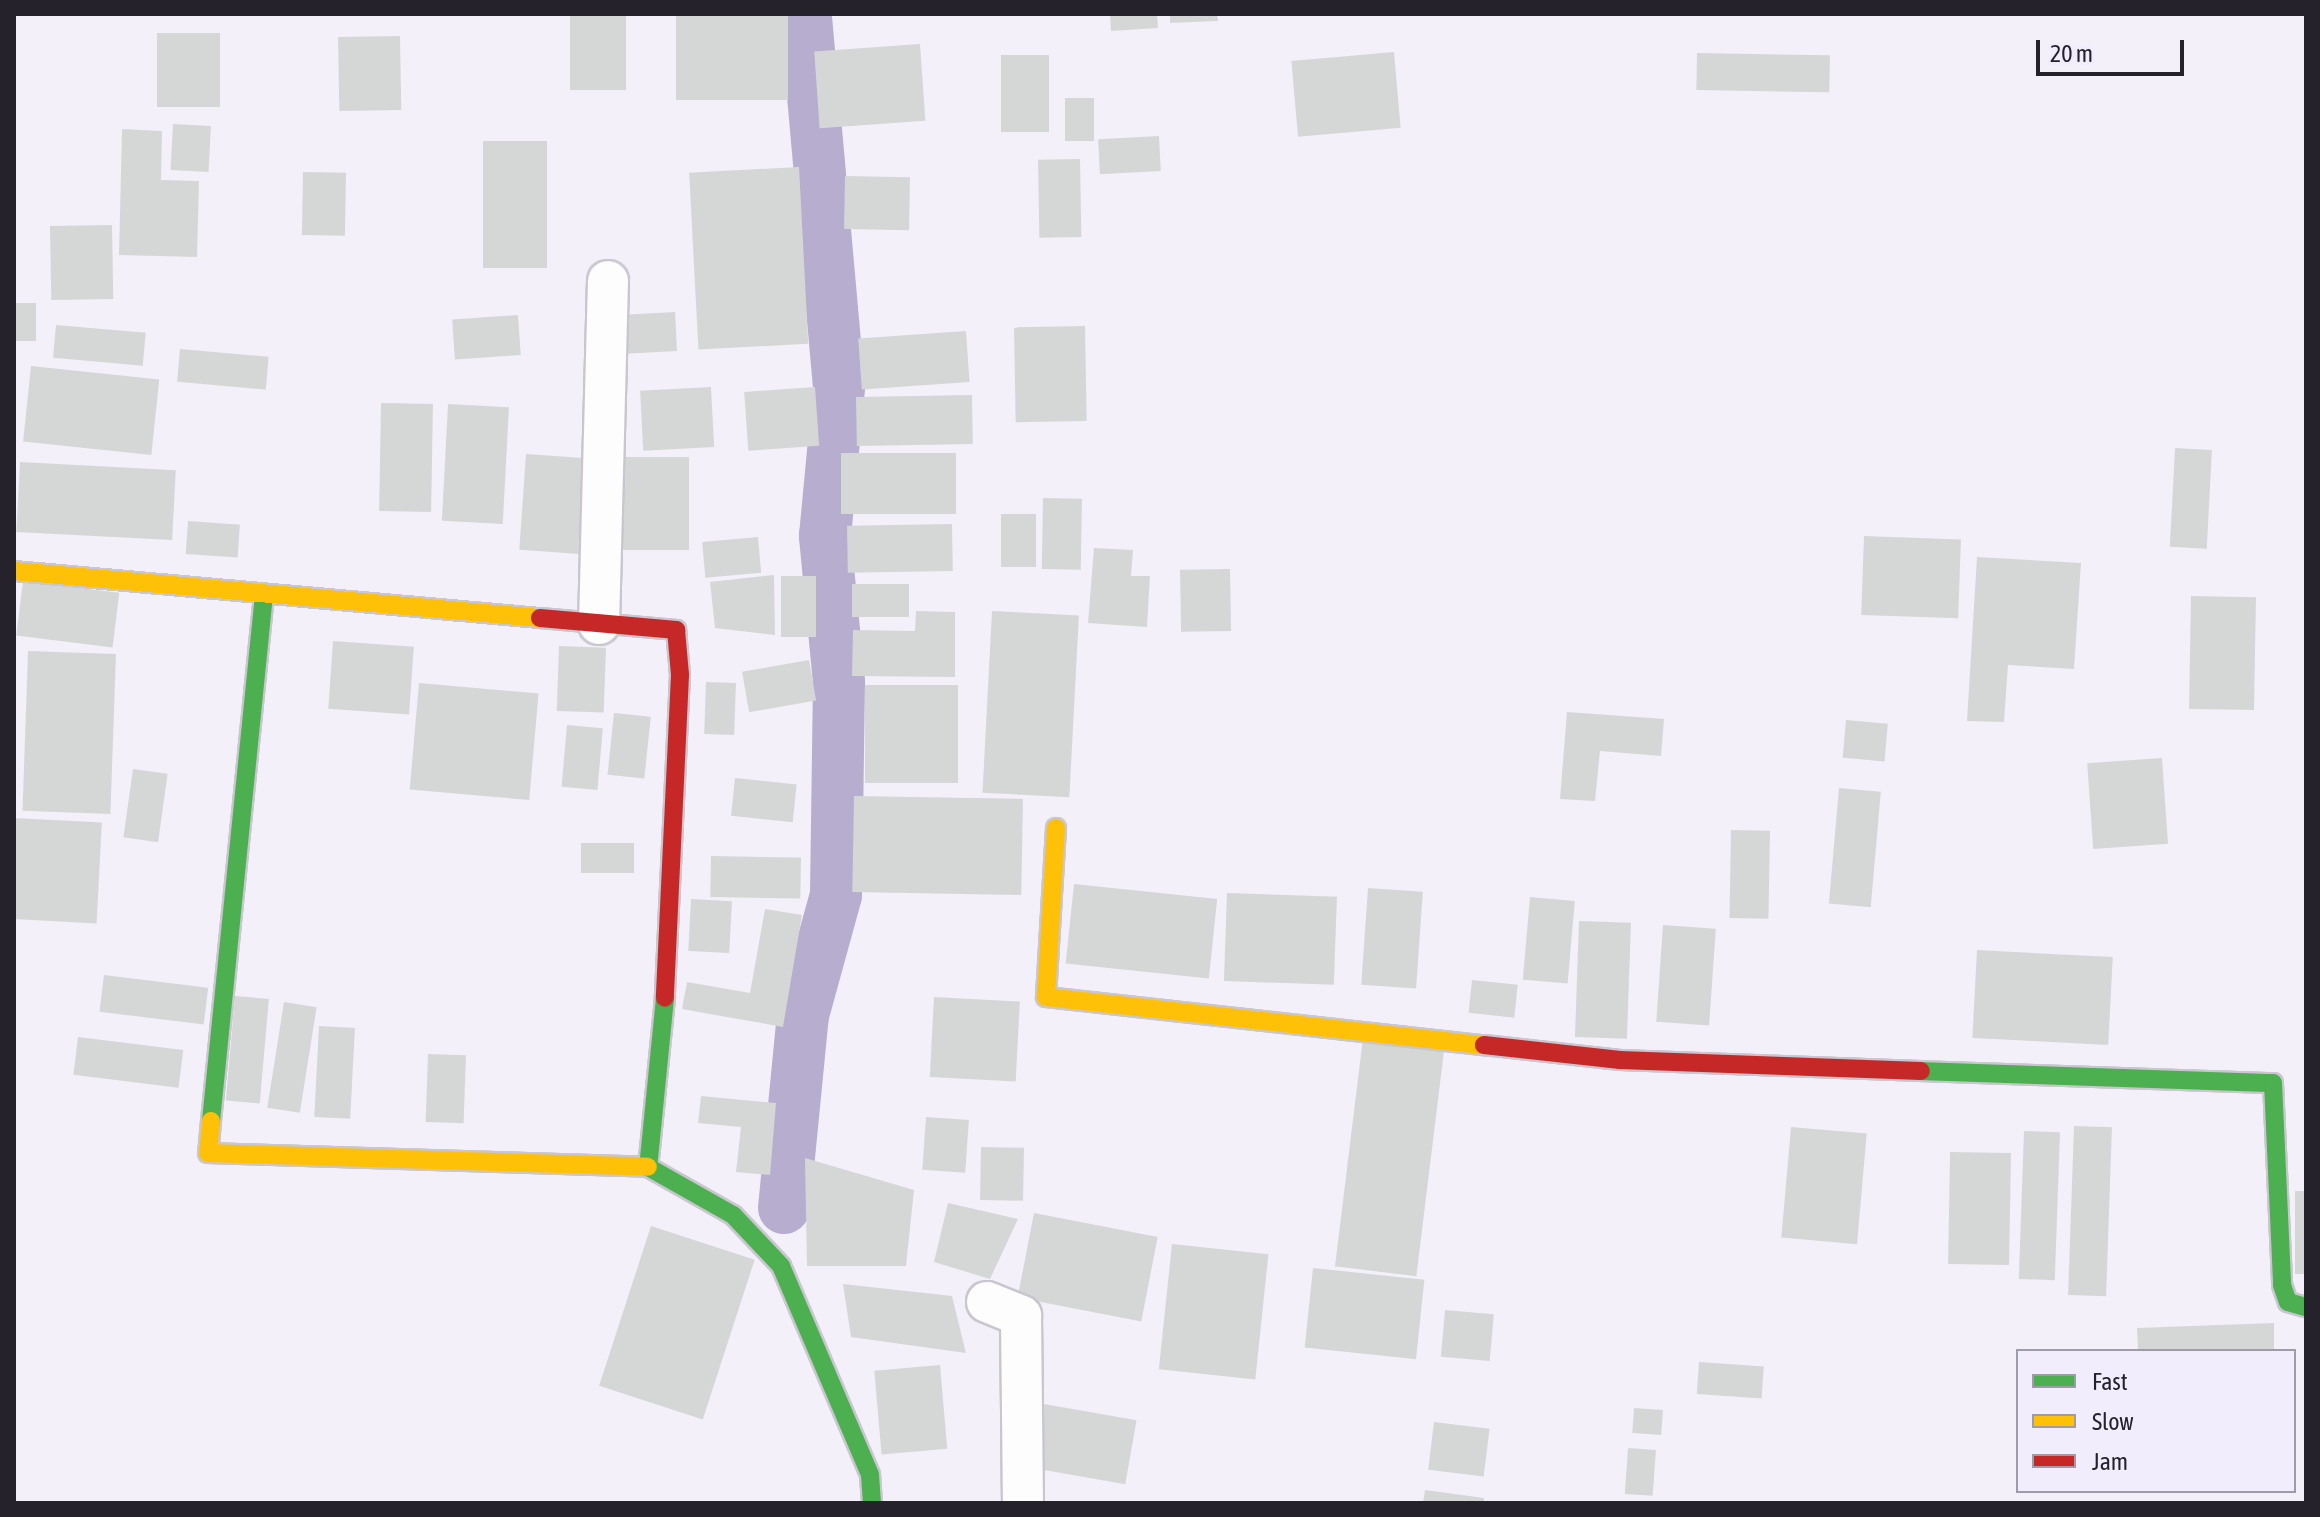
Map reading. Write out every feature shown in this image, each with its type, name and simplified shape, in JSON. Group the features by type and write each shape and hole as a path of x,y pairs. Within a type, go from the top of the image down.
{"street":[{"path":"599,624 608,281"},
{"path":"14,571 676,630 680,675 669,952 648,1167"},
{"path":"264,595 208,1153 648,1167 733,1215 781,1266 870,1475 872,1503"},
{"path":"1056,828 1046,997 1620,1060 2273,1083 2282,1285 2288,1302 2306,1307"},
{"path":"987,1302 1021,1316 1023,1503"}],"building":[{"path":"570,14 626,14 626,90 570,90"},
{"path":"676,14 788,14 788,100 676,100"},
{"path":"1110,14 1157,14 1158,28 1111,31"},
{"path":"1170,14 1217,14 1218,21 1170,23"},
{"path":"157,33 220,33 220,107 157,107"},
{"path":"400,36 401,110 339,111 338,37"},
{"path":"920,44 925,121 820,128 814,51"},
{"path":"1394,52 1401,128 1298,137 1291,61"},
{"path":"1697,53 1830,55 1829,92 1696,90"},
{"path":"1001,55 1049,55 1049,132 1001,132"},
{"path":"1065,98 1094,98 1094,141 1065,141"},
{"path":"173,124 211,126 209,172 171,170"},
{"path":"122,129 162,131 161,180 199,181 197,257 119,255"},
{"path":"1159,136 1161,171 1100,174 1098,139"},
{"path":"483,141 547,141 547,268 483,268"},
{"path":"1080,159 1081,237 1039,238 1038,160"},
{"path":"799,167 808,344 698,350 689,173"},
{"path":"303,172 346,173 345,236 302,235"},
{"path":"845,176 910,177 909,230 844,229"},
{"path":"112,225 113,299 51,300 50,226"},
{"path":"14,303 36,303 36,341 14,341"},
{"path":"675,312 677,351 611,354 609,315"},
{"path":"518,315 521,355 455,360 452,320"},
{"path":"56,325 146,333 143,366 53,358"},
{"path":"1085,326 1087,421 1016,422 1014,327"},
{"path":"966,331 970,382 862,389 858,339"},
{"path":"180,349 269,357 266,390 177,382"},
{"path":"31,366 159,379 151,455 23,442"},
{"path":"711,387 714,447 643,451 640,391"},
{"path":"815,387 819,446 748,451 744,392"},
{"path":"972,395 973,444 857,446 856,397"},
{"path":"381,403 433,404 431,512 379,511"},
{"path":"448,404 509,407 503,524 442,521"},
{"path":"2175,448 2212,450 2207,549 2170,547"},
{"path":"841,453 956,453 956,514 841,514"},
{"path":"526,454 590,458 583,554 519,550"},
{"path":"607,457 689,457 689,550 607,550"},
{"path":"20,462 176,470 172,540 16,532"},
{"path":"1043,498 1082,499 1081,570 1042,569"},
{"path":"1001,514 1036,514 1036,567 1001,567"},
{"path":"188,521 240,525 238,558 186,554"},
{"path":"952,524 953,571 848,573 847,526"},
{"path":"1864,536 1961,539 1958,618 1861,615"},
{"path":"758,537 761,573 705,578 702,542"},
{"path":"1094,548 1133,550 1131,576 1150,576 1147,627 1088,623"},
{"path":"1977,557 2081,563 2074,669 2008,665 2004,722 1967,721"},
{"path":"1230,569 1231,631 1181,632 1180,570"},
{"path":"774,575 775,635 715,628 710,582"},
{"path":"781,576 816,576 816,637 781,637"},
{"path":"23,581 119,593 113,647 16,636"},
{"path":"852,584 909,584 909,617 852,617"},
{"path":"2191,596 2256,597 2254,710 2189,709"},
{"path":"916,611 955,612 955,677 852,676 853,630 915,631"},
{"path":"992,611 1079,616 1069,797 982,793"},
{"path":"333,641 414,647 409,714 328,709"},
{"path":"559,646 606,648 604,713 557,711"},
{"path":"28,651 116,654 110,814 22,811"},
{"path":"809,660 816,700 749,712 742,672"},
{"path":"706,682 736,683 734,735 704,734"},
{"path":"419,683 539,693 529,800 410,790"},
{"path":"865,685 958,685 958,783 865,783"},
{"path":"1567,712 1664,719 1661,756 1600,751 1595,801 1560,799"},
{"path":"614,713 651,717 644,779 608,775"},
{"path":"1846,720 1888,724 1885,762 1843,758"},
{"path":"567,725 603,728 597,790 562,787"},
{"path":"2162,758 2168,844 2093,849 2087,763"},
{"path":"133,769 168,774 158,842 123,837"},
{"path":"735,778 797,784 793,822 731,816"},
{"path":"1839,788 1881,792 1871,907 1829,904"},
{"path":"854,796 1023,799 1021,895 852,892"},
{"path":"14,818 102,823 97,923 14,919"},
{"path":"1731,830 1770,831 1768,919 1729,918"},
{"path":"581,843 634,843 634,873 581,873"},
{"path":"711,856 801,858 800,899 710,897"},
{"path":"1074,884 1217,899 1209,979 1066,964"},
{"path":"1368,888 1423,892 1416,989 1361,985"},
{"path":"1227,893 1337,897 1334,985 1224,981"},
{"path":"1530,897 1575,901 1568,984 1523,980"},
{"path":"691,899 732,901 729,953 688,951"},
{"path":"765,909 802,915 783,1027 682,1009 687,982 750,993"},
{"path":"1579,921 1631,923 1627,1039 1575,1037"},
{"path":"1663,925 1716,929 1709,1025 1656,1022"},
{"path":"1977,950 2113,957 2108,1045 1972,1038"},
{"path":"104,975 208,988 204,1025 99,1012"},
{"path":"1472,980 1518,985 1514,1018 1469,1013"},
{"path":"235,996 269,999 260,1104 226,1101"},
{"path":"934,997 1020,1002 1016,1081 930,1077"},
{"path":"284,1002 317,1007 300,1113 267,1108"},
{"path":"319,1026 355,1028 350,1119 314,1117"},
{"path":"78,1037 183,1050 179,1088 73,1075"},
{"path":"1363,1038 1444,1048 1416,1276 1335,1266"},
{"path":"428,1054 466,1055 464,1123 426,1122"},
{"path":"701,1096 776,1103 770,1175 736,1172 741,1127 698,1123"},
{"path":"926,1117 969,1120 965,1173 922,1170"},
{"path":"2074,1126 2112,1127 2106,1296 2068,1295"},
{"path":"1791,1127 1867,1134 1857,1244 1781,1238"},
{"path":"2024,1131 2060,1132 2055,1280 2019,1279"},
{"path":"981,1147 1024,1148 1023,1201 980,1200"},
{"path":"1950,1152 2011,1153 2009,1265 1948,1264"},
{"path":"805,1158 914,1190 906,1266 807,1266"},
{"path":"2295,1191 2306,1191 2306,1274 2295,1274"},
{"path":"948,1203 1018,1219 990,1279 934,1262"},
{"path":"1034,1213 1158,1237 1141,1321 1018,1297"},
{"path":"651,1226 755,1260 703,1419 599,1386"},
{"path":"1172,1244 1268,1254 1255,1379 1159,1369"},
{"path":"1313,1268 1424,1280 1416,1359 1305,1348"},
{"path":"843,1284 952,1296 966,1353 851,1337"},
{"path":"1445,1310 1494,1314 1490,1361 1441,1357"},
{"path":"2274,1323 2274,1349 2138,1349 2137,1328"},
{"path":"1699,1362 1764,1367 1762,1398 1697,1394"},
{"path":"940,1365 947,1449 882,1454 874,1371"},
{"path":"1044,1404 1137,1420 1125,1484 1033,1468"},
{"path":"1634,1408 1663,1410 1661,1435 1632,1433"},
{"path":"1434,1422 1490,1429 1484,1476 1428,1470"},
{"path":"1628,1448 1656,1450 1653,1496 1625,1494"},
{"path":"1425,1490 1484,1498 1484,1503 1423,1503"}],"waterway":[{"path":"784,1208 803,1015 836,895 839,682 825,536 839,387 806,14"}],"traffic: fast":[{"path":"211,1121 264,595"},
{"path":"665,998 648,1167 733,1215 781,1266 870,1475 872,1503"},
{"path":"1921,1071 2273,1083 2282,1285 2288,1302 2306,1307"}],"traffic: slow":[{"path":"14,571 540,618"},
{"path":"1056,828 1046,997 1484,1045"},
{"path":"211,1121 208,1153 648,1167"}],"traffic: jam":[{"path":"540,618 676,630 680,675 665,998"},
{"path":"1484,1045 1620,1060 1921,1071"}]}
